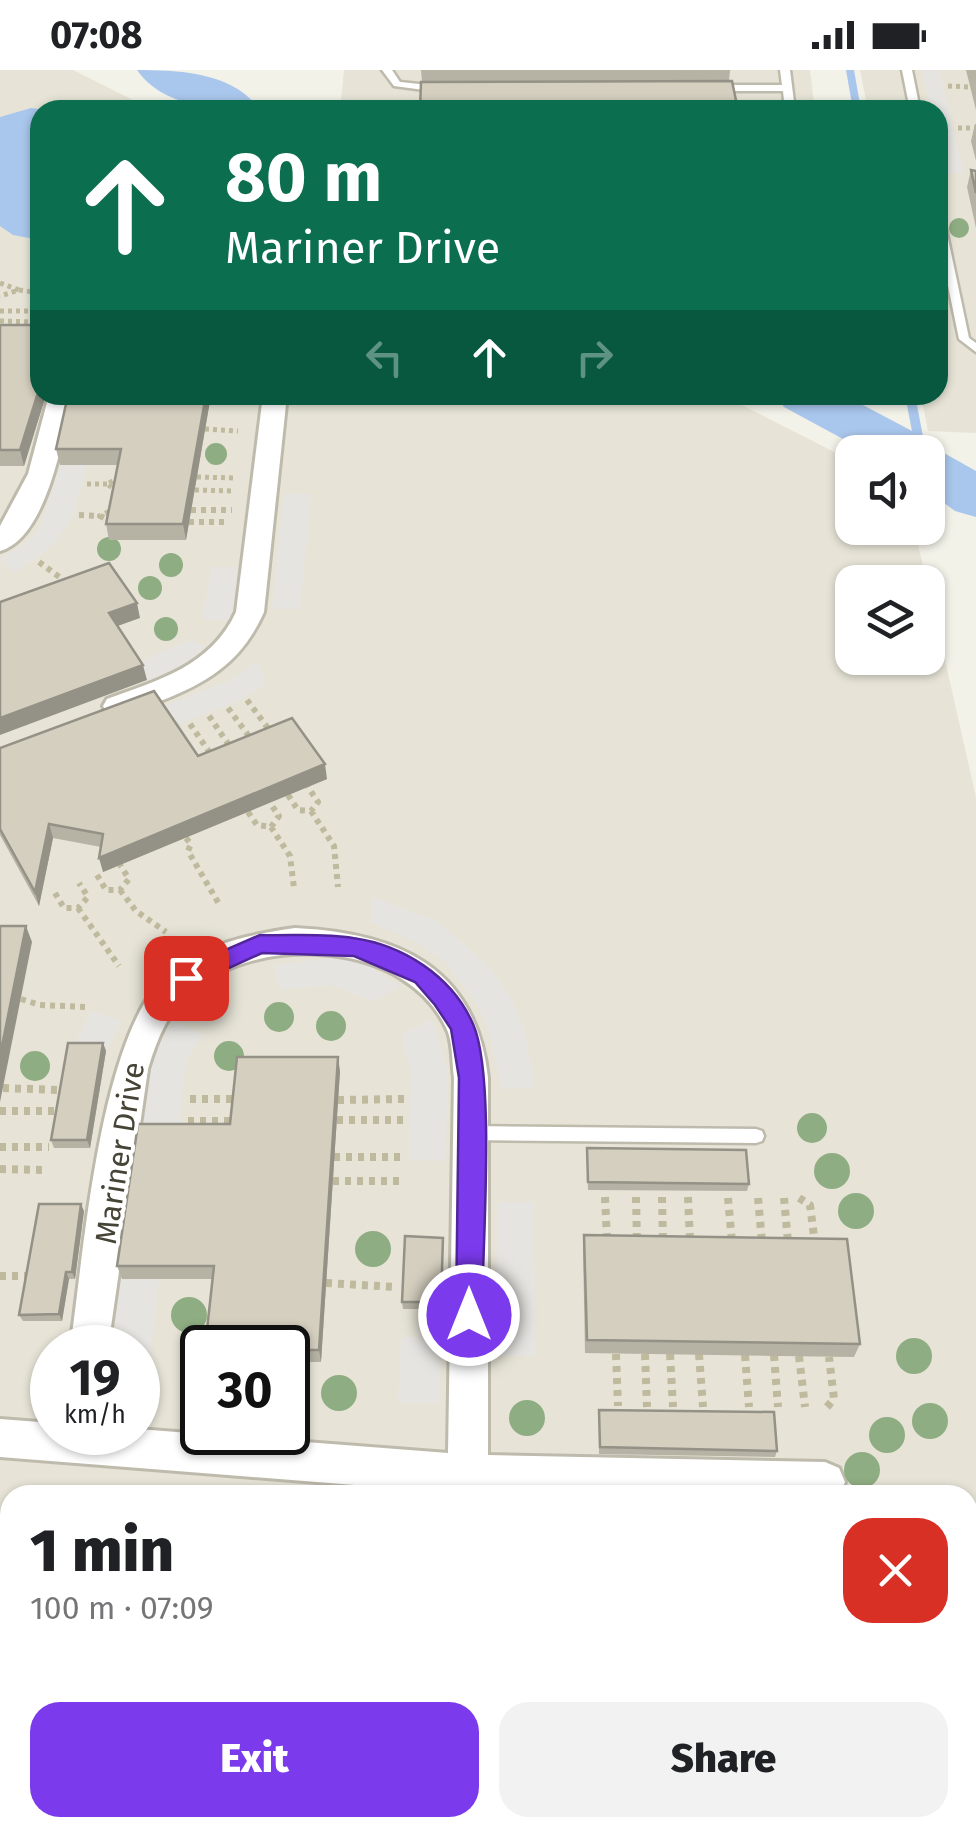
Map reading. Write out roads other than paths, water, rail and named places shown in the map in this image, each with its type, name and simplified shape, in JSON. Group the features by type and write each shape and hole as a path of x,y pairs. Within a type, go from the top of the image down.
{"street":[{"path":"0,542 23,520 34,495 58,405"},
{"path":"92,715 204,672 224,659 242,637 250,612 275,405"},
{"name":"Mariner Drive","path":"92,1325 131,1069 141,1034 158,1006 200,969 260,944 354,947 393,959 424,976 462,1027 471,1078 468,1474"},
{"path":"0,1438 30,1437"},
{"path":"160,1444 468,1474 826,1482"}],"lane":[{"path":"387,70 397,84 446,88"},
{"path":"785,70 789,100"},
{"path":"907,70 913,100"},
{"path":"708,88 787,88"},
{"path":"948,263 964,339 976,349"},
{"path":"471,1133 756,1136"}],"water":[{"path":"30,108 30,238 13,235 0,226 0,117"}],"waterway":[{"path":"159,70 218,100"},
{"path":"850,70 855,100"},
{"path":"822,405 877,435"},
{"path":"912,405 918,435"},
{"path":"945,476 976,498"}]}
